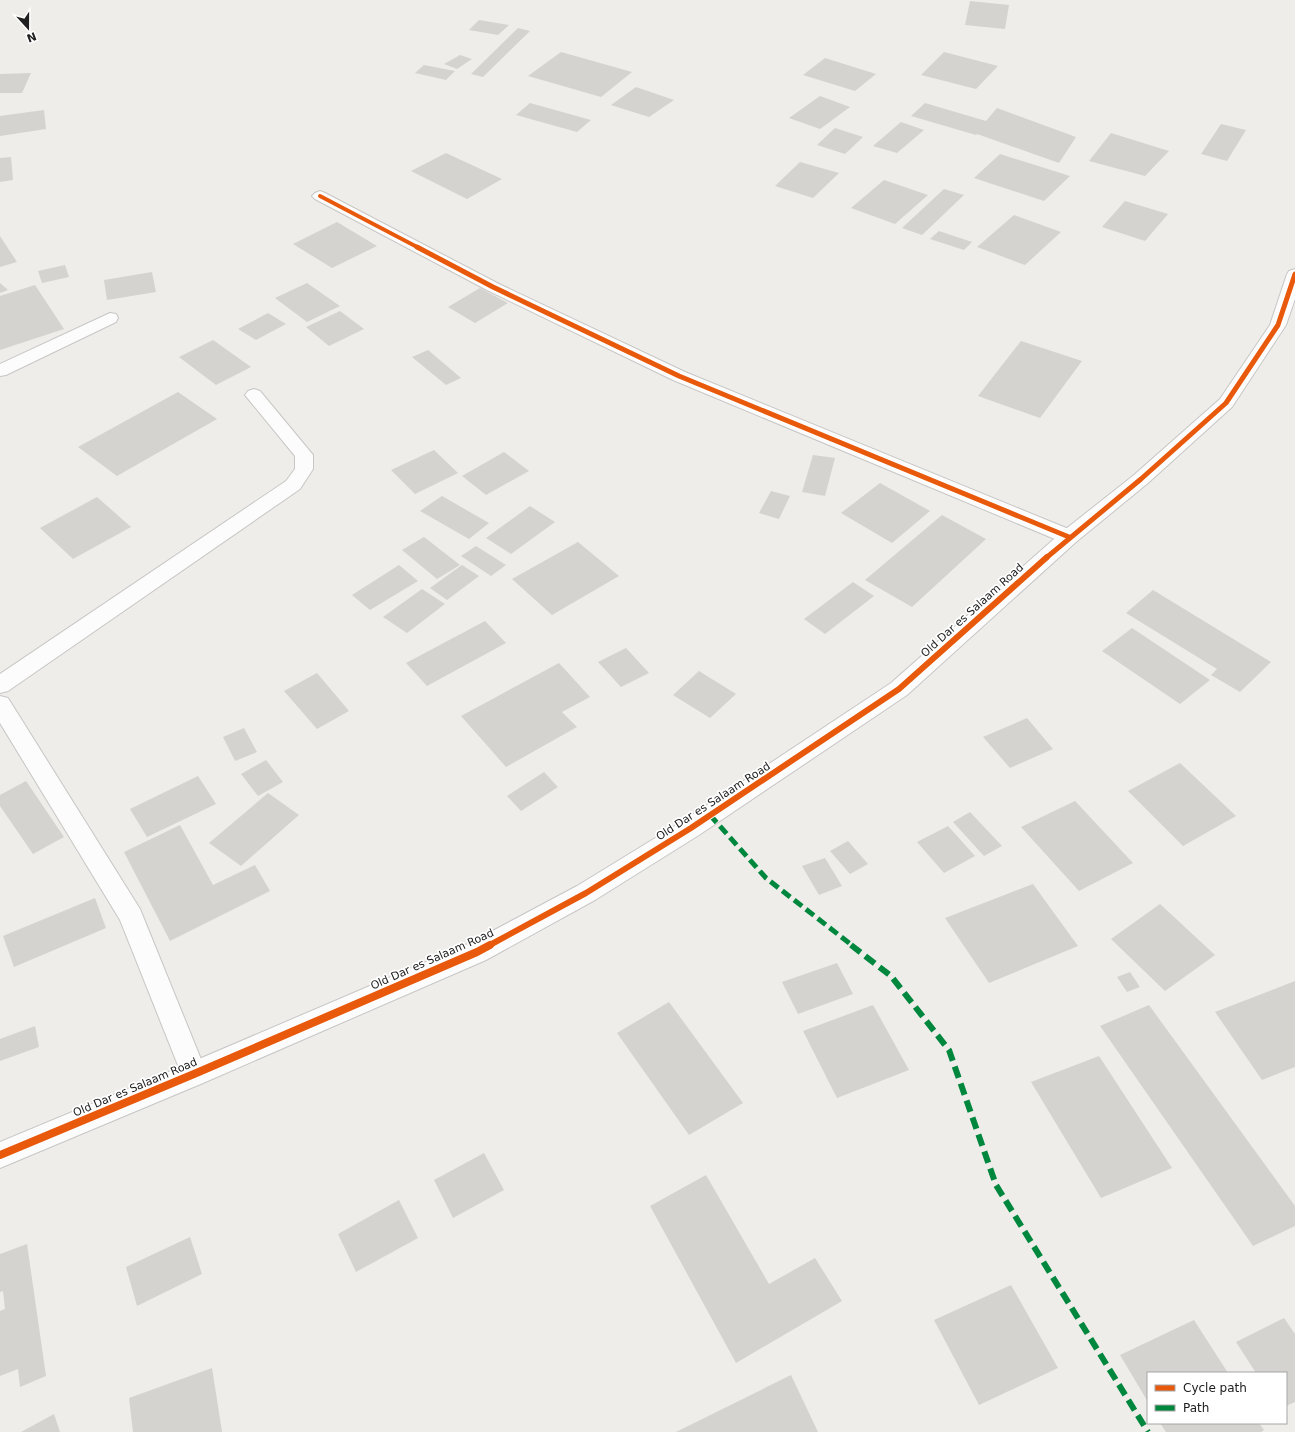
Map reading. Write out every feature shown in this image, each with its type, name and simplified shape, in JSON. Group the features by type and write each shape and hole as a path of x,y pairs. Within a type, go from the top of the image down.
{"street":[{"path":"320,196 493,287 679,376 1069,537"},
{"name":"Old Dar es Salaam Road","path":"0,1155 194,1074 477,952 586,893 691,828 899,689 1069,537 1141,479 1226,403 1278,325 1295,274"},
{"path":"0,371 110,318"},
{"path":"0,685 293,485 304,470 304,455 254,395"},
{"path":"0,704 131,916 194,1074"}],"building":[{"path":"970,1 1009,5 1005,29 965,25"},
{"path":"479,20 509,25 498,35 469,30"},
{"path":"518,28 530,31 483,77 471,74"},
{"path":"561,52 632,72 601,97 528,76"},
{"path":"944,52 998,66 976,89 921,75"},
{"path":"460,55 472,59 457,69 444,64"},
{"path":"825,58 876,74 855,91 803,75"},
{"path":"424,65 455,71 446,80 415,73"},
{"path":"31,73 22,93 0,93 0,74"},
{"path":"636,87 674,100 649,117 611,105"},
{"path":"820,96 850,107 820,129 789,118"},
{"path":"530,103 591,120 577,132 516,115"},
{"path":"925,103 986,121 997,108 1076,137 1059,163 977,134 976,135 911,116"},
{"path":"44,110 46,129 0,136 0,116"},
{"path":"901,122 924,130 897,153 873,146"},
{"path":"1221,124 1246,130 1227,161 1201,154"},
{"path":"835,128 863,137 845,154 817,145"},
{"path":"1111,133 1169,151 1145,176 1089,161"},
{"path":"446,153 502,179 467,199 411,171"},
{"path":"1000,154 1070,176 1044,201 974,178"},
{"path":"11,157 13,180 0,182 0,158"},
{"path":"800,162 839,173 813,198 775,186"},
{"path":"884,180 928,195 895,224 851,208"},
{"path":"944,189 964,195 922,235 902,228"},
{"path":"1125,201 1168,214 1145,241 1102,227"},
{"path":"1014,215 1061,232 1025,265 977,247"},
{"path":"337,222 377,246 332,268 293,244"},
{"path":"939,231 972,242 964,250 930,239"},
{"path":"0,236 17,262 0,267"},
{"path":"65,265 69,277 42,283 38,271"},
{"path":"152,272 156,292 107,300 104,280"},
{"path":"0,283 8,290 0,293"},
{"path":"307,283 340,306 307,322 275,298"},
{"path":"35,285 64,329 0,350 0,296"},
{"path":"480,288 508,303 475,323 448,307"},
{"path":"340,311 364,329 329,346 306,327"},
{"path":"268,313 286,324 256,340 238,329"},
{"path":"213,340 251,367 216,385 179,357"},
{"path":"1021,341 1082,361 1040,418 978,396"},
{"path":"428,350 461,378 446,385 412,357"},
{"path":"178,392 217,419 117,476 78,447"},
{"path":"434,450 458,473 415,494 391,470"},
{"path":"504,452 529,471 486,495 462,476"},
{"path":"813,455 835,458 825,496 802,492"},
{"path":"880,483 930,511 892,543 841,513"},
{"path":"771,491 790,496 779,519 759,513"},
{"path":"442,496 489,523 469,539 420,511"},
{"path":"97,497 131,527 73,559 40,528"},
{"path":"530,506 555,522 511,554 486,538"},
{"path":"942,515 986,539 912,607 865,580"},
{"path":"424,537 460,565 437,579 402,550"},
{"path":"578,542 619,576 552,615 512,579"},
{"path":"476,546 506,565 491,576 461,556"},
{"path":"399,565 418,581 370,610 352,595"},
{"path":"462,565 479,576 447,600 430,588"},
{"path":"853,582 874,596 825,634 804,619"},
{"path":"422,589 445,604 407,633 383,617"},
{"path":"1153,590 1271,662 1240,692 1211,675 1217,669 1126,613"},
{"path":"485,621 506,643 427,686 406,663"},
{"path":"1132,628 1210,680 1180,704 1102,651"},
{"path":"626,648 649,673 621,687 598,662"},
{"path":"559,663 590,697 562,712 577,727 506,767 461,716"},
{"path":"699,671 736,694 710,718 673,695"},
{"path":"317,673 349,711 317,729 284,691"},
{"path":"1027,718 1053,749 1010,768 983,737"},
{"path":"244,728 257,752 235,761 223,737"},
{"path":"266,760 283,782 258,796 241,774"},
{"path":"1180,763 1236,816 1183,846 1128,791"},
{"path":"544,772 558,787 521,811 507,796"},
{"path":"198,776 216,804 147,837 130,809"},
{"path":"26,781 64,837 33,854 0,806 0,795"},
{"path":"268,793 299,815 241,866 209,843"},
{"path":"1075,801 1133,863 1079,891 1021,827"},
{"path":"970,812 1002,846 984,856 953,822"},
{"path":"180,825 213,885 255,865 270,891 170,941 124,852"},
{"path":"948,826 975,856 944,873 917,842"},
{"path":"848,841 868,864 850,874 830,851"},
{"path":"825,858 842,886 819,895 802,866"},
{"path":"1033,884 1078,946 989,983 945,918"},
{"path":"95,898 106,928 14,967 3,936"},
{"path":"1160,904 1215,955 1165,991 1111,939"},
{"path":"837,963 853,994 798,1014 782,982"},
{"path":"1130,972 1140,987 1127,992 1117,977"},
{"path":"1295,981 1295,1067 1262,1080 1215,1012"},
{"path":"669,1002 743,1103 689,1135 617,1033"},
{"path":"873,1005 909,1070 837,1098 803,1031"},
{"path":"1149,1005 1295,1206 1295,1226 1253,1246 1100,1026"},
{"path":"35,1026 39,1047 0,1061 0,1039"},
{"path":"1099,1056 1172,1168 1101,1198 1031,1082"},
{"path":"484,1153 504,1190 453,1218 434,1180"},
{"path":"706,1175 769,1284 815,1258 842,1301 736,1363 650,1206"},
{"path":"399,1200 418,1238 356,1272 338,1234"},
{"path":"190,1237 202,1274 137,1306 126,1267"},
{"path":"27,1244 46,1376 20,1387 18,1369 0,1376 0,1311 5,1309 3,1291 0,1292 0,1254"},
{"path":"1011,1285 1058,1368 979,1405 934,1320"},
{"path":"1284,1318 1295,1334 1295,1402 1287,1406 1287,1372 1255,1372 1236,1342"},
{"path":"1194,1320 1227,1372 1147,1372 1147,1400 1120,1355"},
{"path":"212,1368 222,1432 133,1432 129,1398"},
{"path":"791,1375 818,1432 676,1432"},
{"path":"54,1414 60,1432 21,1432"},
{"path":"1161,1424 1260,1424 1264,1430 1261,1432 1166,1432"}],"marked path":[{"path":"710,815 766,878 891,976 949,1050 996,1185 1148,1432"}],"cycle path":[{"path":"320,196 493,287 679,376 1069,537"},
{"path":"0,1155 194,1074 477,952 586,893 691,828 899,689 1069,537 1141,479 1226,403 1278,325 1295,274"}]}
